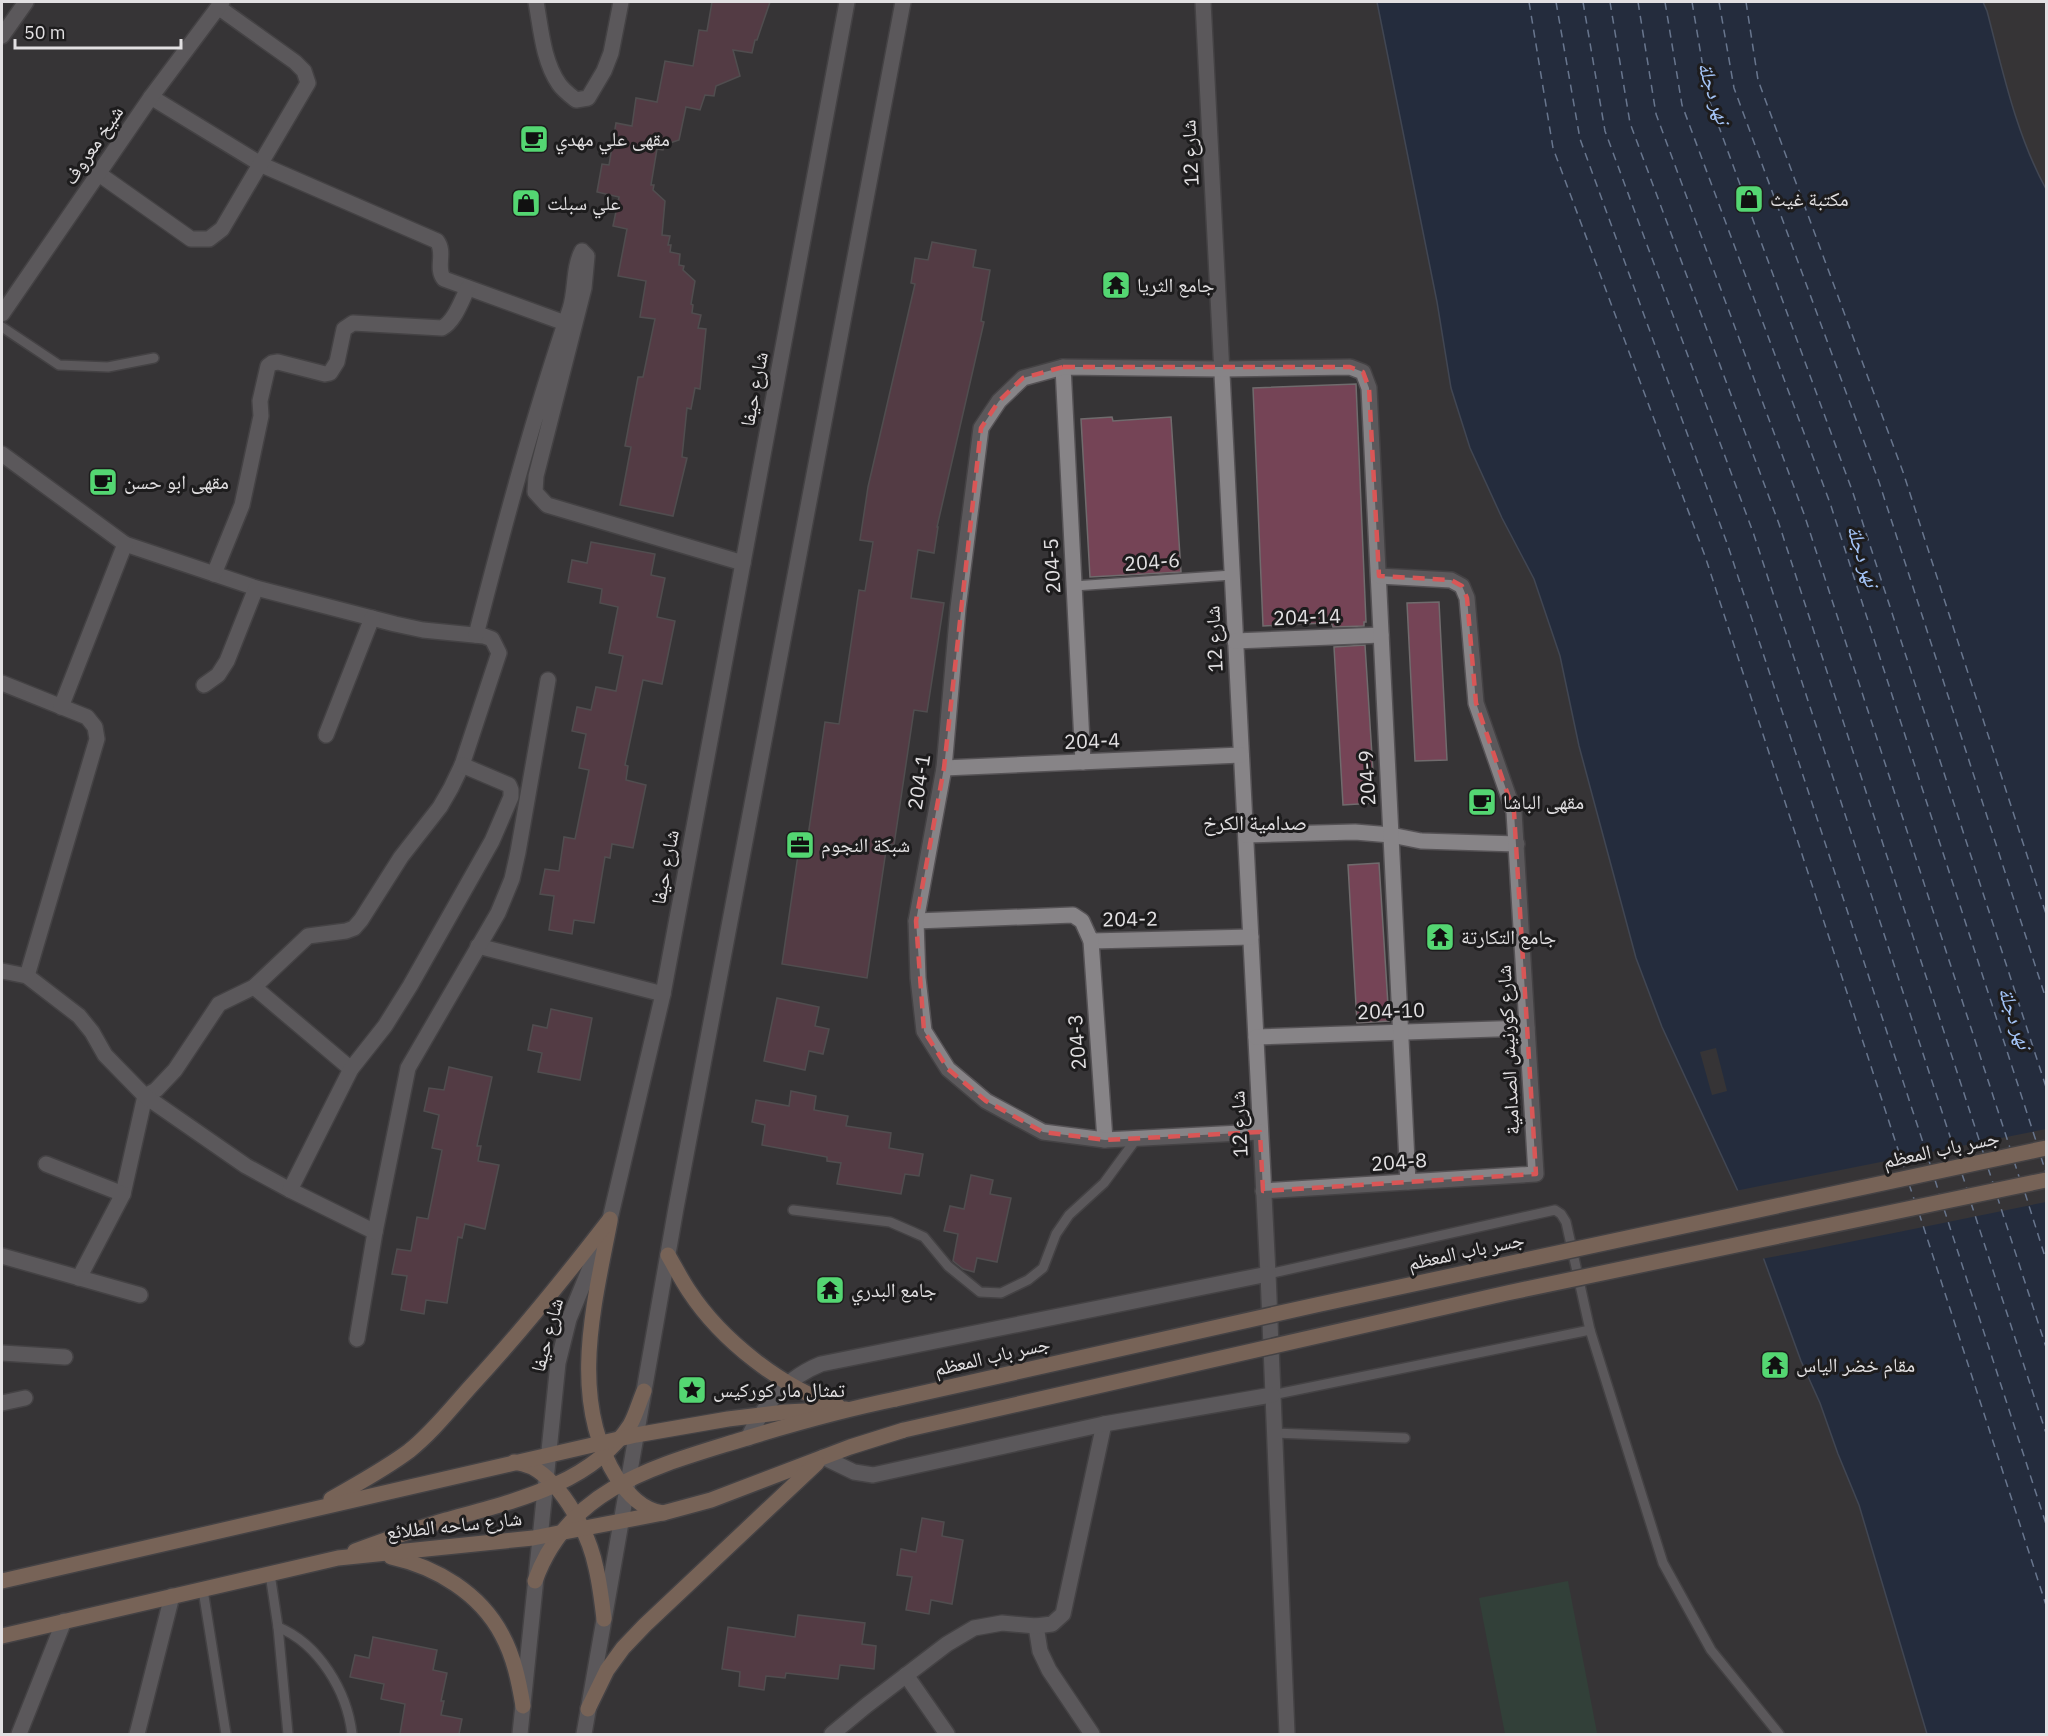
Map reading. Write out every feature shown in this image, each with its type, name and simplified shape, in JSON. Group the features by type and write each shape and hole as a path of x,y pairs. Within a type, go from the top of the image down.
{"main road":[{"name":"جسر باب المعظم","path":"846,1409 1327,1302 2046,1148"},
{"path":"535,1581 548,1550 560,1532 579,1522 621,1521 711,1500 823,1457 904,1430 1495,1296 2046,1180"},
{"path":"610,1219 592,1318 588,1360 589,1397 595,1429 602,1448 625,1485 640,1504 663,1513"},
{"path":"319,1507 381,1470 428,1434 510,1343 610,1219"},
{"path":"668,1255 690,1293 717,1325 747,1354 817,1400 846,1409"},
{"path":"618,1438 632,1421 644,1391"},
{"path":"579,1522 585,1507 644,1472 748,1437 846,1409"},
{"name":"شارع ساحه الطلائع","path":"2,1581 548,1454 602,1448 618,1438 759,1415 846,1409"},
{"path":"338,1558 418,1528 514,1501 548,1484 576,1474 602,1448"},
{"path":"588,1709 607,1670 623,1648 823,1457"},
{"path":"514,1462 531,1467 569,1505 579,1522 596,1567 604,1619"},
{"name":"شارع ساحه الطلائع","path":"2,1636 338,1558 560,1532"},
{"path":"379,1555 403,1560 443,1575 477,1600 502,1635 518,1674 523,1706"}],"street":[{"path":"2,36 26,2"},
{"path":"536,2 550,67 559,86 576,100 588,98 604,71 611,53 621,2"},
{"name":"شارع حيفا","path":"520,1734 540,1536 548,1484 548,1454 558,1363 569,1319 610,1219 663,994 847,2"},
{"path":"584,1734 621,1521 625,1485 903,2"},
{"name":"شارع 12","path":"1203,2 1268,1274 1287,1734"},
{"path":"99,174 191,239 209,239 222,229 262,165 308,83 304,70 220,4"},
{"name":"شیخ معروف","path":"2,314 151,97 220,4"},
{"path":"151,97 262,165 437,241 441,248 441,276 444,279 565,323"},
{"path":"476,635 512,496 572,302 578,265 581,253 584,251 587,256 584,288 536,476 536,492 548,505 743,563"},
{"path":"214,574 245,495 261,416 260,401 268,366 278,362 325,374 330,373 337,362 344,329 347,326 353,323 442,328 448,325 454,316 468,288"},
{"name":"204-1","path":"1260,1132 1105,1140 1043,1132 986,1101 948,1069 924,1031 918,978 916,921 944,768 958,608 981,428 999,401 1023,378 1063,368 1350,367 1363,372"},
{"name":"204-5","path":"1063,368 1083,762"},
{"name":"204-9","path":"1363,372 1370,387 1408,1182"},
{"path":"2,454 125,544 256,588 423,630 476,635 492,639 499,653 462,765 452,788 401,857 354,928 308,936 254,987 219,1004 175,1070 156,1090 145,1096 123,1194 79,1278"},
{"path":"61,707 125,544"},
{"name":"شارع كورنيش الصدامية","path":"1379,576 1451,580 1462,586 1467,598 1476,703 1514,812 1536,1174"},
{"path":"204,685 218,675 226,661 256,588"},
{"path":"326,735 372,618"},
{"name":"204-14","path":"1236,641 1381,635"},
{"path":"357,1339 375,1232 408,1068 498,913 512,879 548,680"},
{"path":"2,683 87,717 95,727 96,739 27,976"},
{"name":"204-4","path":"944,768 1241,755"},
{"path":"290,1191 351,1069 385,1026 410,986 492,840 511,797 509,785 462,765"},
{"path":"1246,835 1355,832 1391,835 1421,841 1517,844"},
{"name":"204-2","path":"916,921 1074,915 1082,921 1091,941 1251,938"},
{"name":"204-3","path":"1091,941 1105,1140"},
{"path":"478,946 663,994"},
{"path":"2,971 27,976 79,1016 92,1032 105,1055 145,1096 246,1166 290,1191 375,1232"},
{"path":"254,987 351,1069"},
{"name":"204-10","path":"1256,1037 1527,1028"},
{"path":"46,1164 123,1194"},
{"name":"204-8","path":"1263,1191 1536,1174"},
{"path":"2,1256 140,1295"},
{"path":"748,1437 767,1403 788,1383 820,1364 1268,1274"},
{"path":"2,1353 65,1358"},
{"path":"823,1457 854,1472 873,1475 1104,1425 1272,1395"},
{"path":"2,1403 25,1398"},
{"path":"832,1734 947,1644 975,1628 1002,1623 1036,1626 1052,1624 1063,1614 1104,1425"},
{"path":"137,1734 172,1596"},
{"path":"19,1734 64,1621"},
{"path":"1036,1626 1040,1651 1044,1660 1078,1716 1092,1734"},
{"path":"906,1675 947,1734"}],"lane":[{"path":"2,327 59,364 108,367 154,358"},
{"name":"204-6","path":"1074,586 1232,575"},
{"path":"793,1210 890,1222 924,1237 948,1266 980,1292 1001,1293 1028,1280 1043,1268 1056,1234 1069,1215 1104,1183 1137,1138"},
{"path":"1268,1274 1554,1210 1561,1214 1566,1222 1590,1330 1663,1563 1711,1650 1779,1734"},
{"path":"1272,1395 1590,1330"},
{"path":"1274,1433 1406,1438"},
{"path":"270,1574 278,1627 288,1734"},
{"path":"203,1590 226,1734"},
{"path":"278,1627 294,1634 323,1662 350,1716 352,1734"}],"highlighted area":[{"path":"1063,367 1350,367 1363,372 1369,388 1379,576 1451,580 1462,586 1467,598 1476,703 1514,812 1536,1174 1263,1191 1260,1132 1105,1140 1043,1132 986,1101 948,1069 924,1031 916,921 944,768 981,428 999,401 1023,378"}],"green space":[{"path":"1568,1581 1597,1733 1505,1734 1479,1598"}],"water":[{"name":"نهر دجلة","path":"1377,2 1983,2 1987,11 2018,125 2046,189 2046,1734 1927,1734 1859,1505 1820,1403 1801,1361 1743,1202 1662,1027 1636,958 1579,746 1560,656 1534,579 1502,518 1470,448 1451,388 1437,302"}],"pier":[{"path":"1716,1048 1727,1091 1712,1095 1700,1052"},
{"path":"2046,1129 2046,1202 1815,1249 1761,1259 1735,1191"}],"building":[{"path":"712,2 770,2 752,53 733,50 740,76 716,86 714,96 705,95 700,110 686,107 679,140 664,145 663,150 657,149 651,185 654,185 653,190 665,201 662,235 670,236 668,245 671,245 670,252 680,254 679,265 684,266 683,270 695,281 691,304 693,305 692,313 701,315 698,328 706,329 700,389 695,388 691,409 687,408 682,457 687,458 673,516 620,505 631,447 625,446 638,377 643,377 655,319 640,317 646,281 618,276 627,229 613,226 619,197 597,192 602,164 609,165 616,123 632,126 636,98 657,102 665,61 693,66 699,30 707,31"},
{"path":"932,242 976,250 973,267 990,270 981,321 984,322 937,527 934,553 918,550 911,598 944,603 927,712 914,710 894,845 887,844 867,978 782,964 798,855 805,856 825,722 839,724 859,590 865,591 873,542 860,540 868,487 915,284 911,283 915,258 928,260"},
{"path":"1356,384 1366,622 1364,626 1333,627 1332,624 1324,623 1263,626 1253,388"},
{"path":"1112,417 1113,421 1171,417 1181,572 1090,577 1081,419"},
{"path":"591,542 655,554 651,575 665,578 657,617 675,621 662,684 643,680 625,765 628,766 626,780 646,785 633,848 612,844 610,858 605,857 594,923 574,920 572,934 549,930 554,896 540,894 545,869 559,871 564,837 575,839 589,770 579,768 586,734 572,731 577,707 591,710 596,687 616,691 623,656 609,653 618,607 600,603 602,589 568,582 572,560 587,563"},
{"path":"1439,602 1447,760 1415,761 1407,603"},
{"path":"1365,645 1375,803 1343,805 1334,647"},
{"path":"1379,863 1389,1021 1357,1023 1348,865"},
{"path":"777,998 819,1007 815,1026 829,1029 823,1054 809,1051 805,1070 764,1061"},
{"path":"551,1009 592,1018 580,1080 538,1072 542,1053 528,1050 533,1025 547,1028"},
{"path":"449,1067 492,1077 477,1146 481,1146 478,1161 499,1165 485,1229 465,1224 462,1238 458,1237 447,1303 426,1300 424,1314 401,1310 407,1276 392,1274 397,1249 411,1251 417,1217 428,1219 442,1150 432,1148 439,1115 424,1111 429,1088 444,1090"},
{"path":"791,1091 816,1096 814,1110 848,1116 846,1126 891,1133 889,1148 923,1154 919,1176 905,1174 901,1194 837,1184 841,1163 827,1161 827,1157 762,1145 765,1125 752,1122 756,1100 789,1106"},
{"path":"971,1175 993,1180 990,1194 1011,1198 997,1262 977,1258 974,1272 963,1269 953,1261 958,1234 944,1231 950,1206 964,1209"},
{"path":"922,1518 944,1522 942,1536 963,1540 952,1604 931,1600 929,1614 906,1610 912,1577 897,1575 901,1549 916,1552"},
{"path":"798,1615 865,1623 862,1644 876,1646 874,1669 840,1665 838,1679 786,1673 785,1678 766,1676 764,1690 739,1686 740,1672 722,1669 728,1627 795,1637"},
{"path":"373,1637 437,1650 433,1670 447,1673 441,1701 444,1701 441,1715 462,1719 459,1734 400,1734 405,1704 381,1699 384,1684 350,1677 355,1655 369,1658"}],"ferry route":[{"path":"1529,2 1553,148 1705,556 1905,1171"},
{"path":"1556,2 1580,139 1728,546 1931,1167"},
{"path":"1583,2 1605,131 1754,535 1958,1161"},
{"path":"1610,2 1630,123 1779,524 1984,1155"},
{"path":"1638,2 1656,114 1804,514 2010,1148"},
{"path":"1665,2 1682,105 1830,503 2037,1144"},
{"path":"1692,2 1708,97 1853,493 2046,1087"},
{"path":"1719,2 1734,88 1879,482 2046,999"},
{"path":"1746,2 1758,80 1903,472 2046,914"},
{"path":"2041,1157 2046,1173"},
{"path":"2014,1161 2020,1180"},
{"path":"1988,1168 1993,1183"},
{"path":"1962,1174 1967,1189"},
{"path":"1935,1180 1940,1196"},
{"path":"1909,1184 1914,1199"},
{"path":"2025,1193 2046,1260"},
{"path":"1997,1196 2046,1347"},
{"path":"1971,1203 2046,1433"},
{"path":"1944,1209 2046,1524"},
{"path":"1919,1213 2046,1605"}],"place":[{"name":"مقهى علي مهدي","path":"534,139"},
{"name":"مكتبة غيث","path":"1749,199"},
{"name":"علي سبلت","path":"526,203"},
{"name":"جامع الثريا","path":"1116,285"},
{"name":"مقهى ابو حسن","path":"103,482"},
{"name":"مقهى الباشا","path":"1482,802"},
{"name":"شبكة النجوم","path":"800,845"},
{"name":"جامع التكارتة","path":"1440,937"},
{"name":"جامع البدري","path":"830,1290"},
{"name":"مقام خضر الياس","path":"1775,1365"},
{"name":"تمثال مار كوركيس","path":"692,1390"}],"district":[{"name":"صدامية الكرخ","path":"1255,823"}]}
